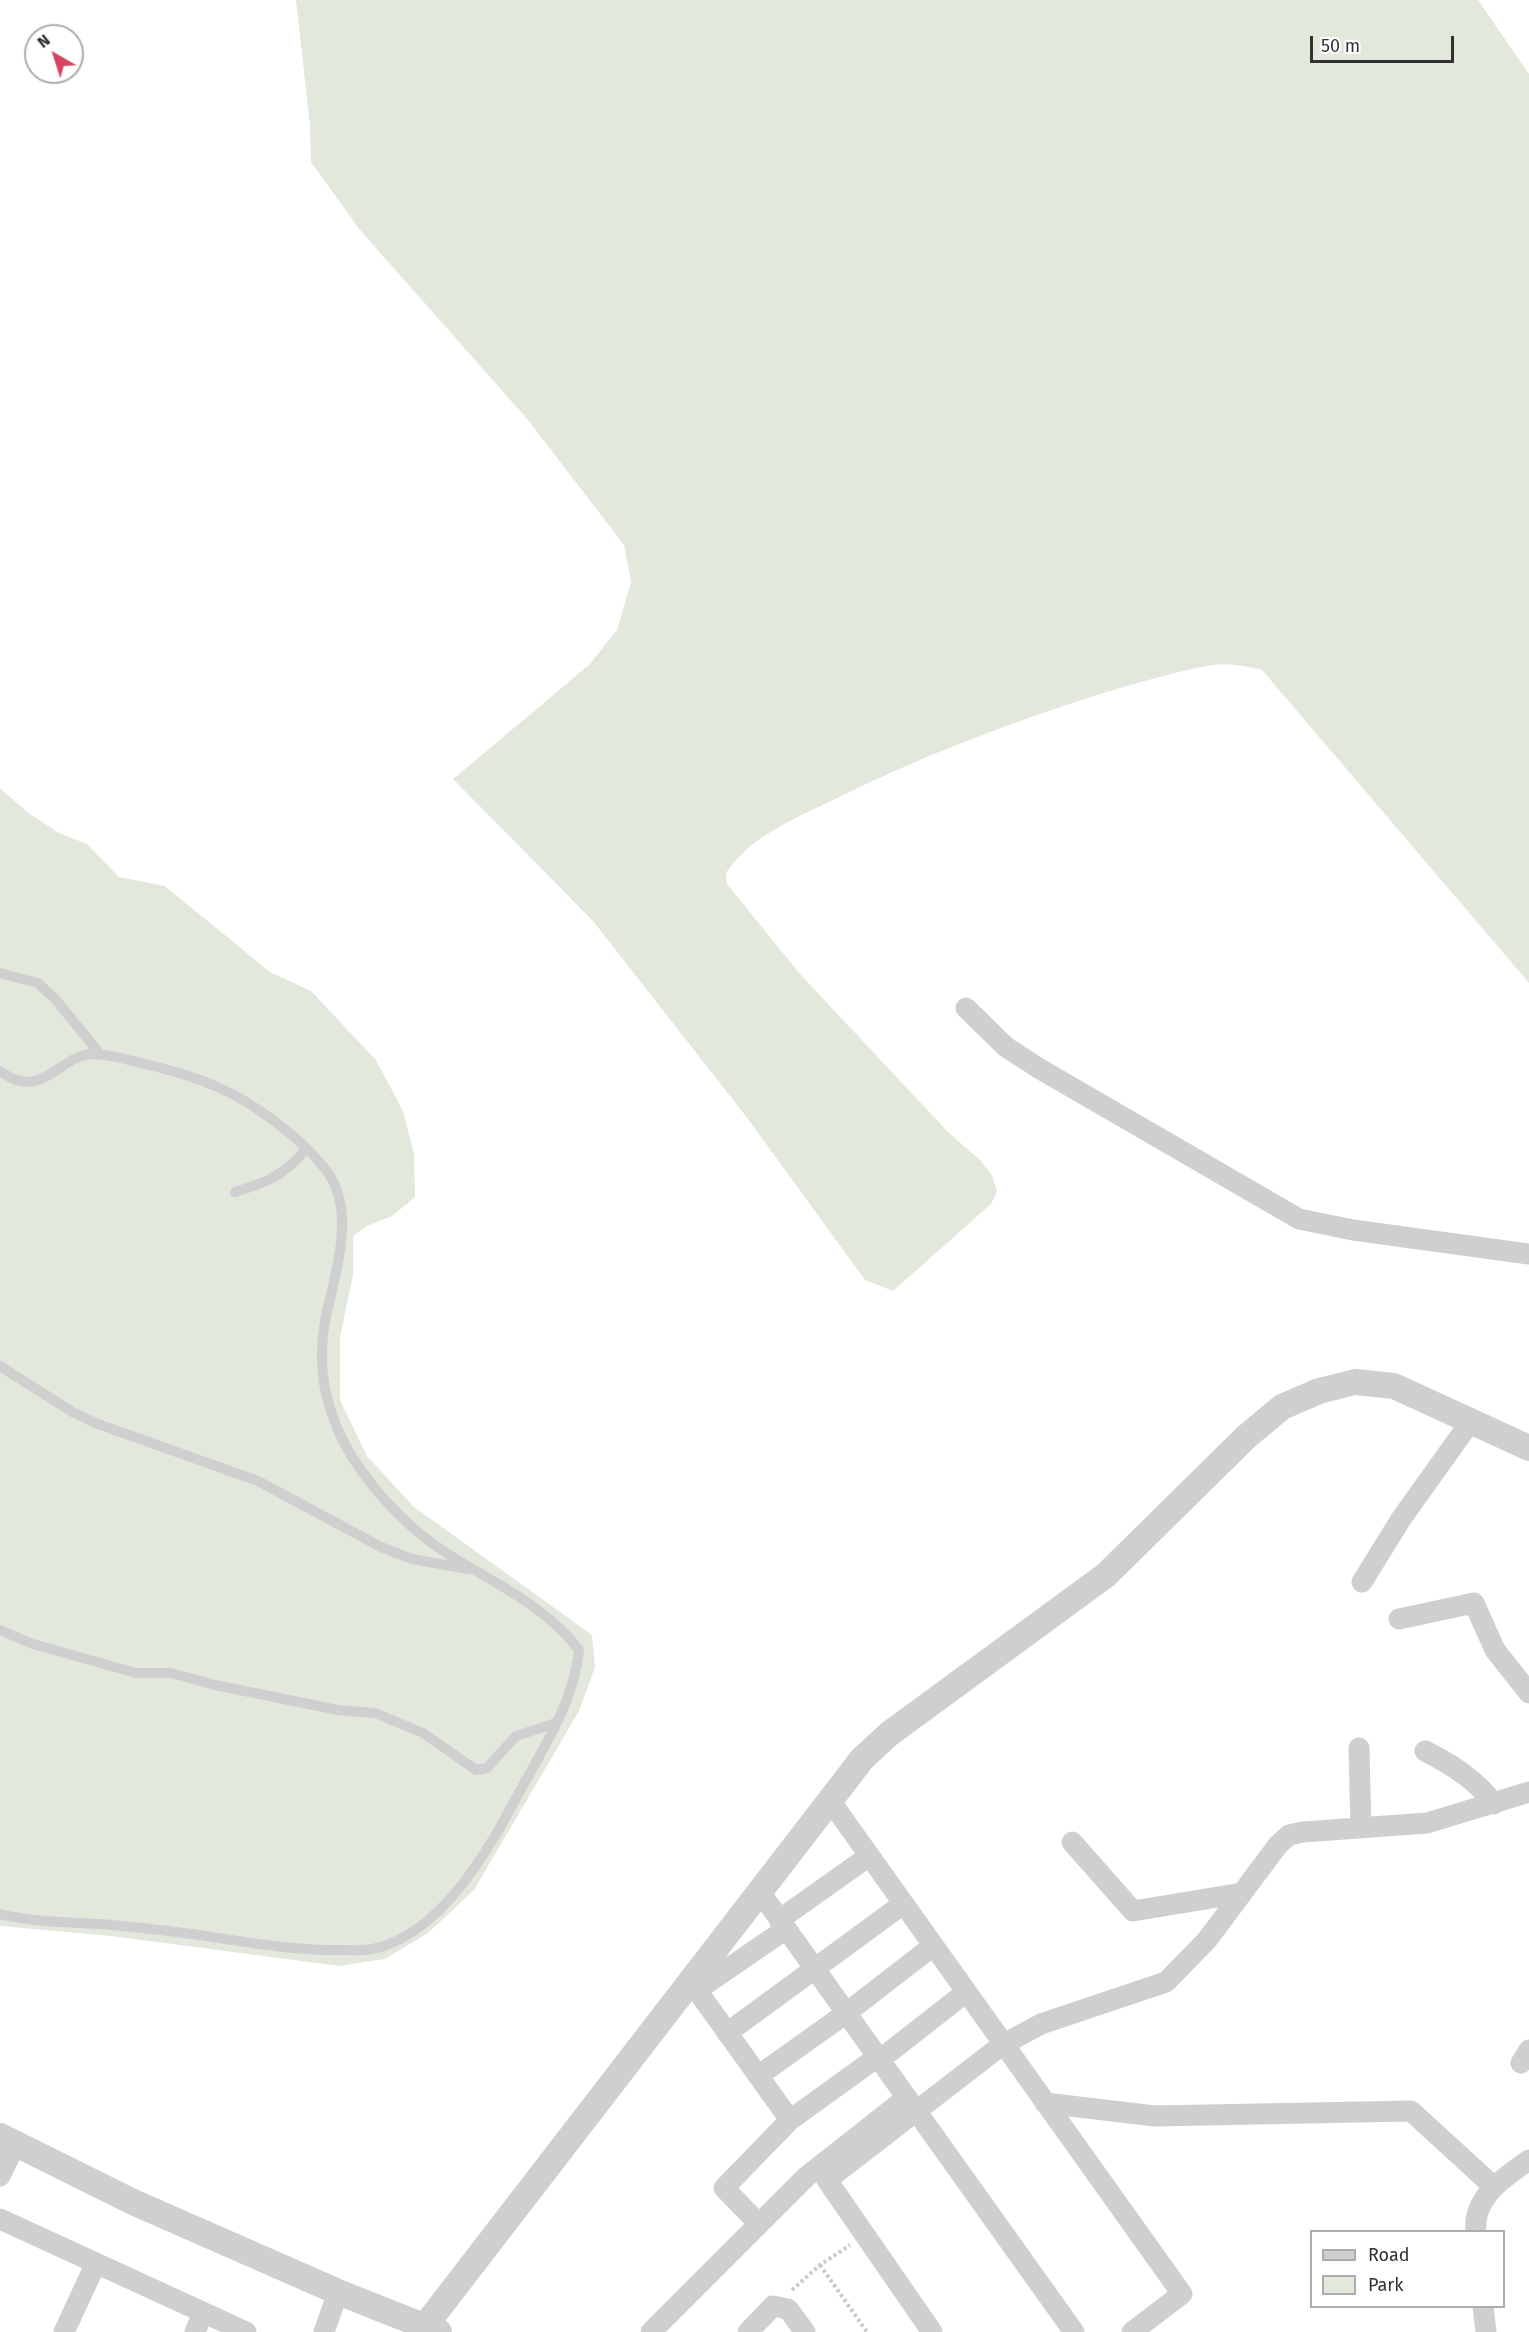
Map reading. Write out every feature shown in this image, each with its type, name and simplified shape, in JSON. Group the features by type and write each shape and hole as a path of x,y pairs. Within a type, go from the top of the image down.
{"street":[{"path":"966,1008 1006,1047 1040,1069 1299,1219 1365,1232 1529,1254"},
{"path":"0,2176 8,2140 133,2202 338,2292 432,2329 694,1986 829,1799 862,1760 889,1734 1106,1575 1246,1437 1282,1407 1319,1390 1355,1382 1394,1386 1529,1448"},
{"path":"1362,1582 1401,1519 1472,1421"},
{"path":"1399,1619 1474,1603 1496,1650 1529,1694"},
{"path":"1359,1748 1361,1828"},
{"path":"1425,1751 1458,1768 1486,1792 1494,1804"},
{"path":"651,2332 806,2177 910,2105 1002,2045 1041,2024 1167,1982 1207,1940 1288,1835 1427,1823 1529,1792"},
{"path":"829,1799 1002,2045 1182,2294 1132,2332"},
{"path":"1072,1842 1133,1911 1242,1893"},
{"path":"694,1986 783,1925 869,1856"},
{"path":"760,1892 876,2058 1074,2332"},
{"path":"728,2032 903,1904"},
{"path":"758,2076 845,2014 933,1946"},
{"path":"694,1986 790,2120"},
{"path":"759,2224 723,2188 790,2120 876,2058 887,2054 966,1993"},
{"path":"1045,2103 1155,2116 1411,2111 1493,2186"},
{"path":"910,2105 827,2180 932,2332"},
{"path":"1476,2230 1481,2205 1493,2186 1529,2160"},
{"path":"0,2219 96,2263 199,2322 246,2332"},
{"path":"64,2332 96,2263"},
{"path":"324,2332 338,2292"},
{"path":"748,2332 773,2306 788,2309 805,2332"},
{"path":"1483,2308 1486,2332"}],"lane":[{"path":"0,973 38,983 64,1008 100,1054"},
{"path":"0,1071 20,1081 31,1082 49,1076 89,1054 100,1054 203,1079 259,1110 306,1149 327,1172 335,1188 342,1222 338,1269 325,1323 322,1368 330,1408 345,1443 373,1487 402,1516 433,1542 558,1626 579,1650 577,1672 556,1723 477,1866 454,1895 417,1927 393,1943 372,1950 308,1951 113,1925 29,1920 0,1914"},
{"path":"235,1192 270,1181 289,1170 306,1149"},
{"path":"0,1366 74,1413 98,1425 258,1481 381,1547 412,1559 474,1570"},
{"path":"0,1630 33,1644 136,1674 171,1673 215,1685 338,1710 375,1713 423,1733 476,1770 487,1768 516,1736 556,1723"}],"path":[{"path":"773,2306 820,2265 865,2234"},
{"path":"820,2265 867,2332"}],"green space":[{"path":"296,0 1478,0 1529,74 1529,983 1262,670 1219,664 1153,679 1028,718 964,742 868,783 776,829 748,848 726,873 727,884 800,974 948,1132 980,1160 992,1175 997,1192 991,1204 893,1291 865,1280 748,1119 593,921 453,779 589,665 617,630 631,582 624,545 528,420 360,230 311,162 310,125"},
{"path":"0,788 27,812 59,833 87,844 119,877 165,886 270,972 311,991 376,1060 403,1111 414,1154 415,1197 392,1216 367,1226 353,1236 353,1275 340,1337 340,1400 367,1456 414,1507 592,1635 595,1667 579,1711 474,1890 428,1933 385,1959 339,1966 111,1936 0,1926"}]}
